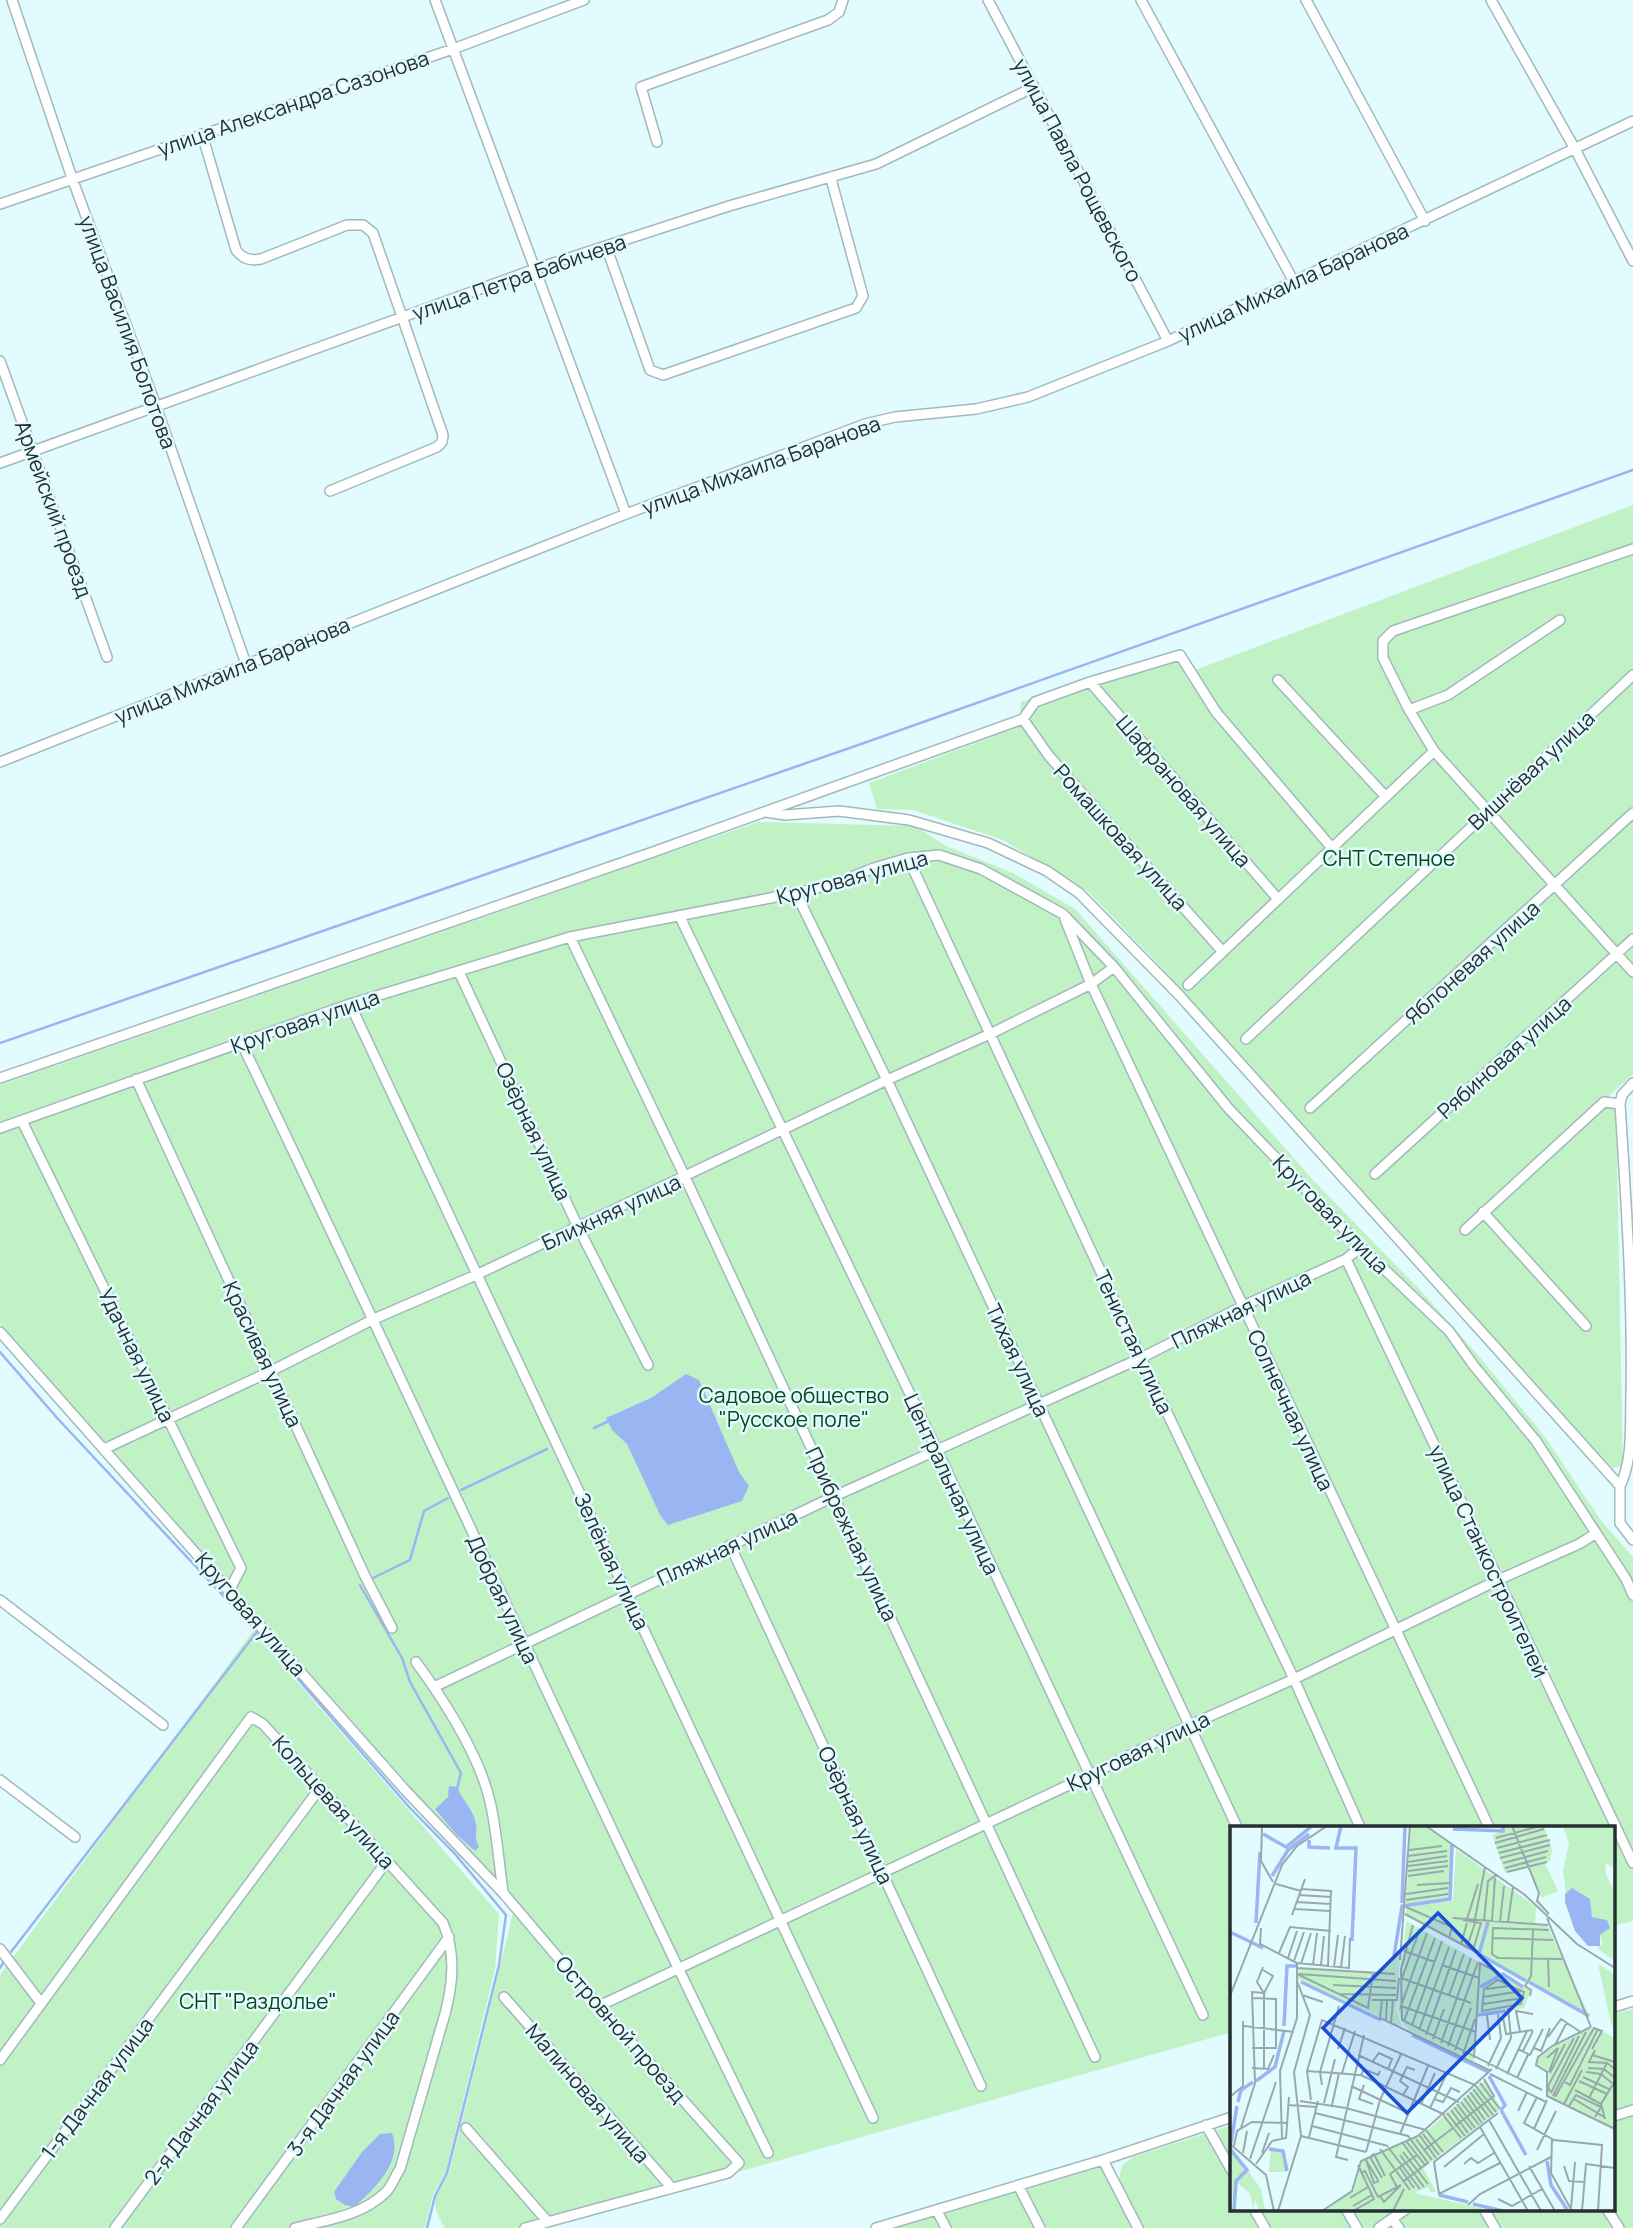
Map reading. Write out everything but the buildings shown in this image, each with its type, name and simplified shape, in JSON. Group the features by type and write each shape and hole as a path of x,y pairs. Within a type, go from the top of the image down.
{"street":[{"name":"улица Василия Болотова","path":"12,0 72,178 156,406 246,664"},
{"path":"435,0 626,514"},
{"name":"улица Александра Сазонова","path":"0,204 453,49 584,0"},
{"path":"657,142 641,87 828,20 839,12 843,0"},
{"name":"улица Павла Рощевского","path":"988,0 1168,341"},
{"path":"1141,0 1294,282"},
{"path":"1306,0 1425,221"},
{"path":"1491,0 1575,149 1633,261"},
{"name":"улица Петра Бабичева","path":"0,463 535,270 729,206 876,164 1034,87"},
{"name":"улица Михаила Баранова","path":"0,762 626,514 865,424 895,417 976,409 1028,397 1168,341 1633,121"},
{"path":"202,134 236,250 247,260 261,259 347,225 363,225 373,233 443,435 442,442 437,447 330,491"},
{"path":"606,246 650,370 663,375 856,308 863,296 831,179"},
{"name":"Армейский проезд","path":"0,361 107,657"},
{"path":"1633,549 1393,632 1383,641 1383,658 1409,710 1434,751 1633,972"},
{"path":"1409,710 1448,695 1560,620"},
{"path":"0,1078 764,812 1023,719 1035,702 1090,682 1180,656 1216,712 1332,848"},
{"name":"Вишнёвая улица","path":"1246,1039 1633,674"},
{"path":"1278,680 1386,797"},
{"name":"Шафрановая улица","path":"1090,682 1278,899"},
{"name":"Ромашковая улица","path":"1023,719 1049,756 1223,952"},
{"path":"1188,985 1434,751"},
{"path":"764,812 785,814 839,811 909,820 989,844 1047,871 1079,893 1179,995 1620,1486"},
{"name":"Яблоневая улица","path":"1310,1108 1633,813"},
{"name":"Круговая улица","path":"0,1128 350,1004 570,937 796,893 837,883 908,858 939,855 981,869 1063,914 1114,967 1229,1109 1361,1247 1449,1331 1474,1366 1536,1441 1595,1534 1294,1679 598,2006"},
{"name":"Тенистая улица","path":"908,858 1294,1679 1360,1826"},
{"name":"Тихая улица","path":"796,893 887,1080 1237,1826"},
{"name":"Солнечная улица","path":"1063,914 1091,984 1489,1826"},
{"name":"Центральная улица","path":"680,917 937,1450 1202,2015"},
{"name":"Прибрежная улица","path":"570,937 835,1496 1095,2057"},
{"name":"Рябиновая улица","path":"1375,1174 1633,939"},
{"name":"Ближняя улица","path":"104,1449 271,1371 374,1319 476,1275 990,1034 1091,984 1114,967"},
{"name":"Озёрная улица","path":"459,972 578,1227 648,1365"},
{"name":"Зелёная улица","path":"350,1004 873,2118"},
{"name":"Добрая улица","path":"242,1044 374,1319 677,1968 768,2153"},
{"name":"Красивая улица","path":"136,1079 365,1576 392,1628"},
{"path":"1633,1083 1622,1095 1620,1104 1627,1214 1631,1366 1630,1455 1620,1486 1620,1523 1633,1540"},
{"path":"1465,1230 1604,1102 1620,1104"},
{"name":"Удачная улица","path":"22,1121 241,1568 230,1589"},
{"path":"1483,1212 1586,1326"},
{"name":"Пляжная улица","path":"434,1687 835,1496 1141,1358 1243,1306 1346,1259 1361,1247"},
{"name":"улица Станкостроителей","path":"1346,1259 1615,1826"},
{"name":"Круговая улица","path":"0,1332 406,1791 503,1894"},
{"path":"1595,1534 1626,1579 1633,1595"},
{"name":"Озёрная улица","path":"730,1545 981,2086"},
{"path":"0,1600 163,1726"},
{"path":"416,1662 434,1687 472,1754 491,1804 503,1894"},
{"name":"Кольцевая улица","path":"0,2060 251,1717 263,1724 443,1923 449,1937"},
{"path":"0,1780 75,1838"},
{"name":"1-я Дачная улица","path":"0,2219 320,1788"},
{"name":"улица Станкостроителей","path":"1616,1827 1633,1863"},
{"name":"2-я Дачная улица","path":"115,2228 387,1861"},
{"name":"Островной проезд","path":"503,1894 598,2006 739,2163 728,2173 672,2188"},
{"path":"295,2228 348,2215 372,2204 387,2190 400,2169 450,1993 452,1954 449,1937"},
{"name":"3-я Дачная улица","path":"236,2228 449,1937"},
{"path":"0,1949 41,2003"},
{"name":"Малиновая улица","path":"504,1997 672,2188"},
{"path":"1616,2006 1633,2001"},
{"path":"1616,2115 1633,2110"},
{"path":"876,2228 1103,2160 1230,2118"},
{"path":"1206,2125 1230,2167"},
{"path":"466,2128 548,2222"},
{"path":"1103,2160 1138,2228"},
{"path":"1018,2185 1040,2228"},
{"path":"525,2228 672,2188"},
{"path":"937,2210 946,2228"},
{"path":"1255,2210 1265,2228"},
{"path":"1347,2210 1356,2228"},
{"path":"1379,2228 1405,2210"},
{"path":"1485,2210 1495,2228"},
{"path":"1608,2210 1619,2228"},
{"path":"1392,2219 1399,2228"}],"green space":[{"name":"СНТ Степное","path":"1633,505 1633,1074 1608,1097 1616,1108 1623,1467 1609,1468 1150,955 1087,891 1003,840 913,810 877,809 869,783 1019,727 1021,702 1181,649 1195,670"},
{"name":"Садовое общество \"Русское поле\"","path":"758,822 915,826 946,846 1013,873 1075,909 1313,1180 1422,1292 1477,1354 1545,1437 1602,1522 1633,1557 1633,1921 1616,1925 1616,1826 1230,1826 1230,2033 541,2228 445,2228 437,2212 435,2200 449,2173 515,1905 0,1324 0,1085"},
{"name":"СНТ \"Раздолье\"","path":"253,1631 499,1914 495,1969 446,2172 433,2195 425,2228 0,2228 0,1975"},
{"path":"1633,2009 1633,2228 1144,2228 1119,2179 1122,2166 1133,2157 1230,2126 1230,2210 1616,2210 1616,2013"},
{"path":"1101,2167 1133,2228 894,2228"}],"water":[{"path":"686,1374 699,1380 739,1472 749,1486 742,1501 668,1525 660,1515 627,1444 612,1430 606,1418 651,1398"},
{"path":"449,1786 457,1787 475,1819 479,1847 475,1851 435,1809 448,1797"},
{"path":"392,2133 394,2154 378,2183 354,2207 336,2199 334,2192 362,2152 380,2134"}],"waterway":[{"path":"0,1043 864,743 1633,470"},
{"path":"0,1352 58,1419 257,1632 506,1915 499,1965 447,2173 435,2196 427,2228"},
{"path":"594,1428 607,1422"},
{"path":"461,1490 547,1449"},
{"path":"373,1578 410,1560 424,1511 448,1498"},
{"path":"360,1585 402,1658 410,1682 461,1773 457,1789"},
{"path":"11,1952 256,1633"},
{"path":"0,1968 3,1963"}]}
